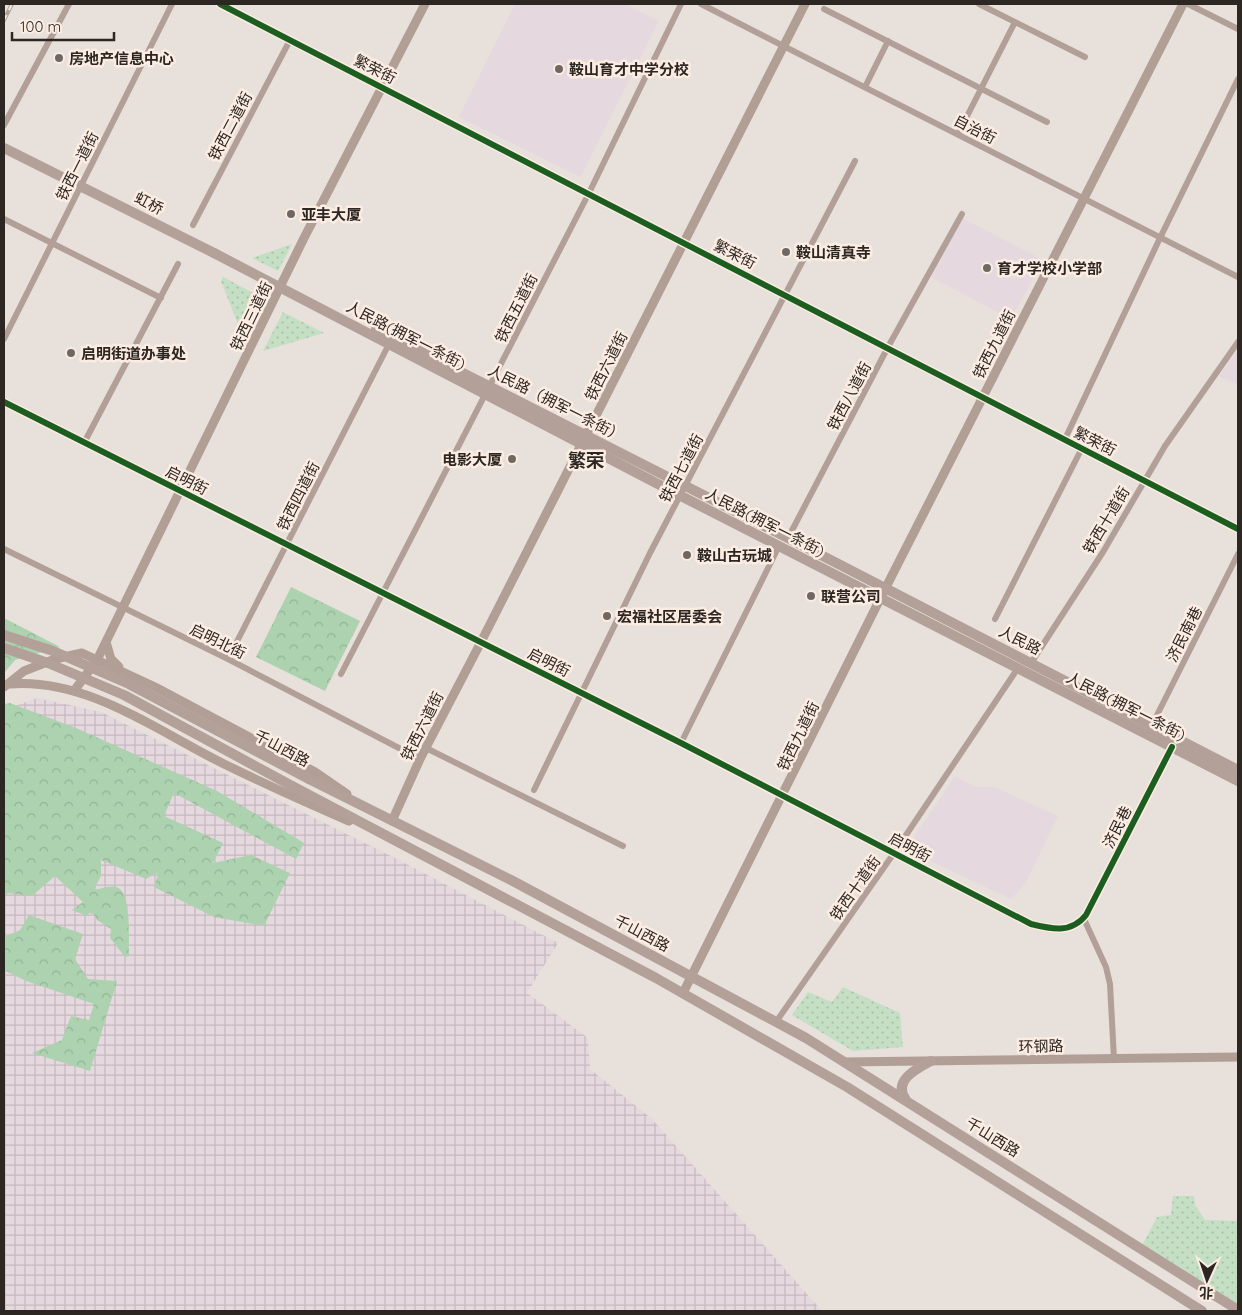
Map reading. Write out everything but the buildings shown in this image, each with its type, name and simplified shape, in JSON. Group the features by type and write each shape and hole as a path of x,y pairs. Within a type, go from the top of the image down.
{"main road":[{"name":"铁西三道街","path":"74,691 97,660 281,284 425,4"},
{"name":"铁西六道街","path":"392,821 420,759 805,4"},
{"name":"铁西九道街","path":"683,993 883,592 1183,4"},
{"name":"虹桥","path":"4,148 214,253 281,284"},
{"name":"人民路(拥军一条街)","path":"281,284 389,344 488,389 581,444 683,492 779,546 883,592 1018,668 1238,781"},
{"name":"人民路（拥军一条街）","path":"281,284 488,389 586,434 683,492 788,538"},
{"name":"人民路","path":"788,538 883,592 1032,663 1238,770"},
{"name":"千山西路","path":"4,635 53,651 129,684 309,779 511,880 776,1022 845,1062 1238,1310"},
{"path":"7,685 24,671 54,659 94,650 106,642 111,659 129,675"},
{"name":"千山西路","path":"4,648 48,663 124,695 384,836 495,891 683,993 846,1088 1202,1311"},
{"path":"82,653 129,675 315,772 375,812"},
{"path":"7,685 33,682 74,691 119,708 285,793 384,836"},
{"name":"环钢路","path":"845,1062 1238,1058"},
{"path":"906,1101 901,1094 901,1086 905,1079 931,1061"}],"street":[{"path":"4,124 69,4"},
{"name":"铁西一道街","path":"4,339 172,4"},
{"name":"繁荣街","path":"220,4 1238,529"},
{"name":"铁西五道街","path":"341,674 589,193 681,4"},
{"name":"自治街","path":"701,4 1238,278"},
{"path":"979,4 1085,57"},
{"path":"1188,4 1238,29"},
{"path":"824,9 1048,122"},
{"path":"958,134 1015,22"},
{"name":"铁西二道街","path":"193,225 290,40"},
{"path":"865,87 888,41"},
{"path":"1065,439 1238,79"},
{"name":"铁西七道街","path":"534,790 650,553 787,295 855,161"},
{"name":"铁西八道街","path":"788,538 888,347 962,214"},
{"path":"4,218 161,298"},
{"path":"84,443 178,264"},
{"name":"铁西十道街","path":"1032,663 1102,552 1144,480 1186,415 1238,342"},
{"name":"铁西四道街","path":"228,659 389,344"},
{"name":"启明街","path":"4,402 287,546 581,692 1030,924 1053,929 1068,928 1084,919"},
{"path":"995,618 1082,448"},
{"path":"681,743 779,546"},
{"name":"启明北街","path":"4,549 228,659 420,759"},
{"name":"济民南巷","path":"1152,726 1238,554"},
{"name":"铁西十道街","path":"776,1022 894,853 1018,668"},
{"name":"济民巷","path":"1084,919 1172,747"},
{"path":"426,748 623,846"},
{"path":"1084,919 1106,967 1110,984 1114,1059"}],"shaded area":[{"name":"鞍山育才中学分校","path":"515,4 625,4 659,21 581,177 459,117"},
{"name":"育才学校小学部","path":"962,218 1043,260 1011,319 931,277"},
{"path":"1238,349 1238,385 1219,376"},
{"path":"37,698 101,712 391,856 558,943 527,993 588,1038 590,1069 652,1119 822,1311 4,1311 4,710"},
{"path":"955,776 975,787 994,787 1058,816 1025,884 1011,899 906,849"}],"green space":[{"path":"292,244 278,271 252,258"},
{"path":"223,277 255,294 261,308 246,338 243,337 221,281"},
{"path":"283,312 324,333 263,351"},
{"path":"291,587 360,621 325,691 256,657"},
{"path":"4,618 60,647 15,660 4,673"},
{"path":"10,703 76,728 217,791 304,843 296,859 174,793 164,816 223,843 213,863 251,855 290,873 264,926 214,917 154,887 158,875 156,873 146,879 101,860 101,876 94,889 116,887 121,890 125,897 128,917 129,956 125,957 110,938 111,929 97,920 94,914 89,913 87,916 72,910 83,902 55,876 32,896 8,893 4,896 4,704"},
{"path":"29,915 83,934 75,959 88,979 117,981 90,1071 32,1053 62,1040 71,1016 89,1020 94,1004 26,981 4,970 4,937 20,930"},
{"path":"843,987 900,1013 903,1047 853,1051 792,1015 808,992 832,1002"},
{"path":"1173,1196 1194,1196 1195,1205 1205,1220 1238,1221 1238,1304 1143,1244 1157,1217 1171,1215"}],"railway":[{"path":"4,20 12,4"}],"cycle path":[{"path":"220,4 1238,529"},
{"path":"4,402 681,743 1031,924 1060,929 1067,928 1080,921 1086,915 1172,747"}],"place":[{"name":"房地产信息中心","path":"59,58"},
{"name":"鞍山育才中学分校","path":"559,69"},
{"name":"亚丰大厦","path":"291,214"},
{"name":"鞍山清真寺","path":"786,252"},
{"name":"育才学校小学部","path":"987,268"},
{"name":"启明街道办事处","path":"71,353"},
{"name":"电影大厦","path":"512,459"},
{"name":"鞍山古玩城","path":"687,555"},
{"name":"联营公司","path":"811,596"},
{"name":"宏福社区居委会","path":"607,616"}],"district":[{"name":"繁荣","path":"586,460"}]}
